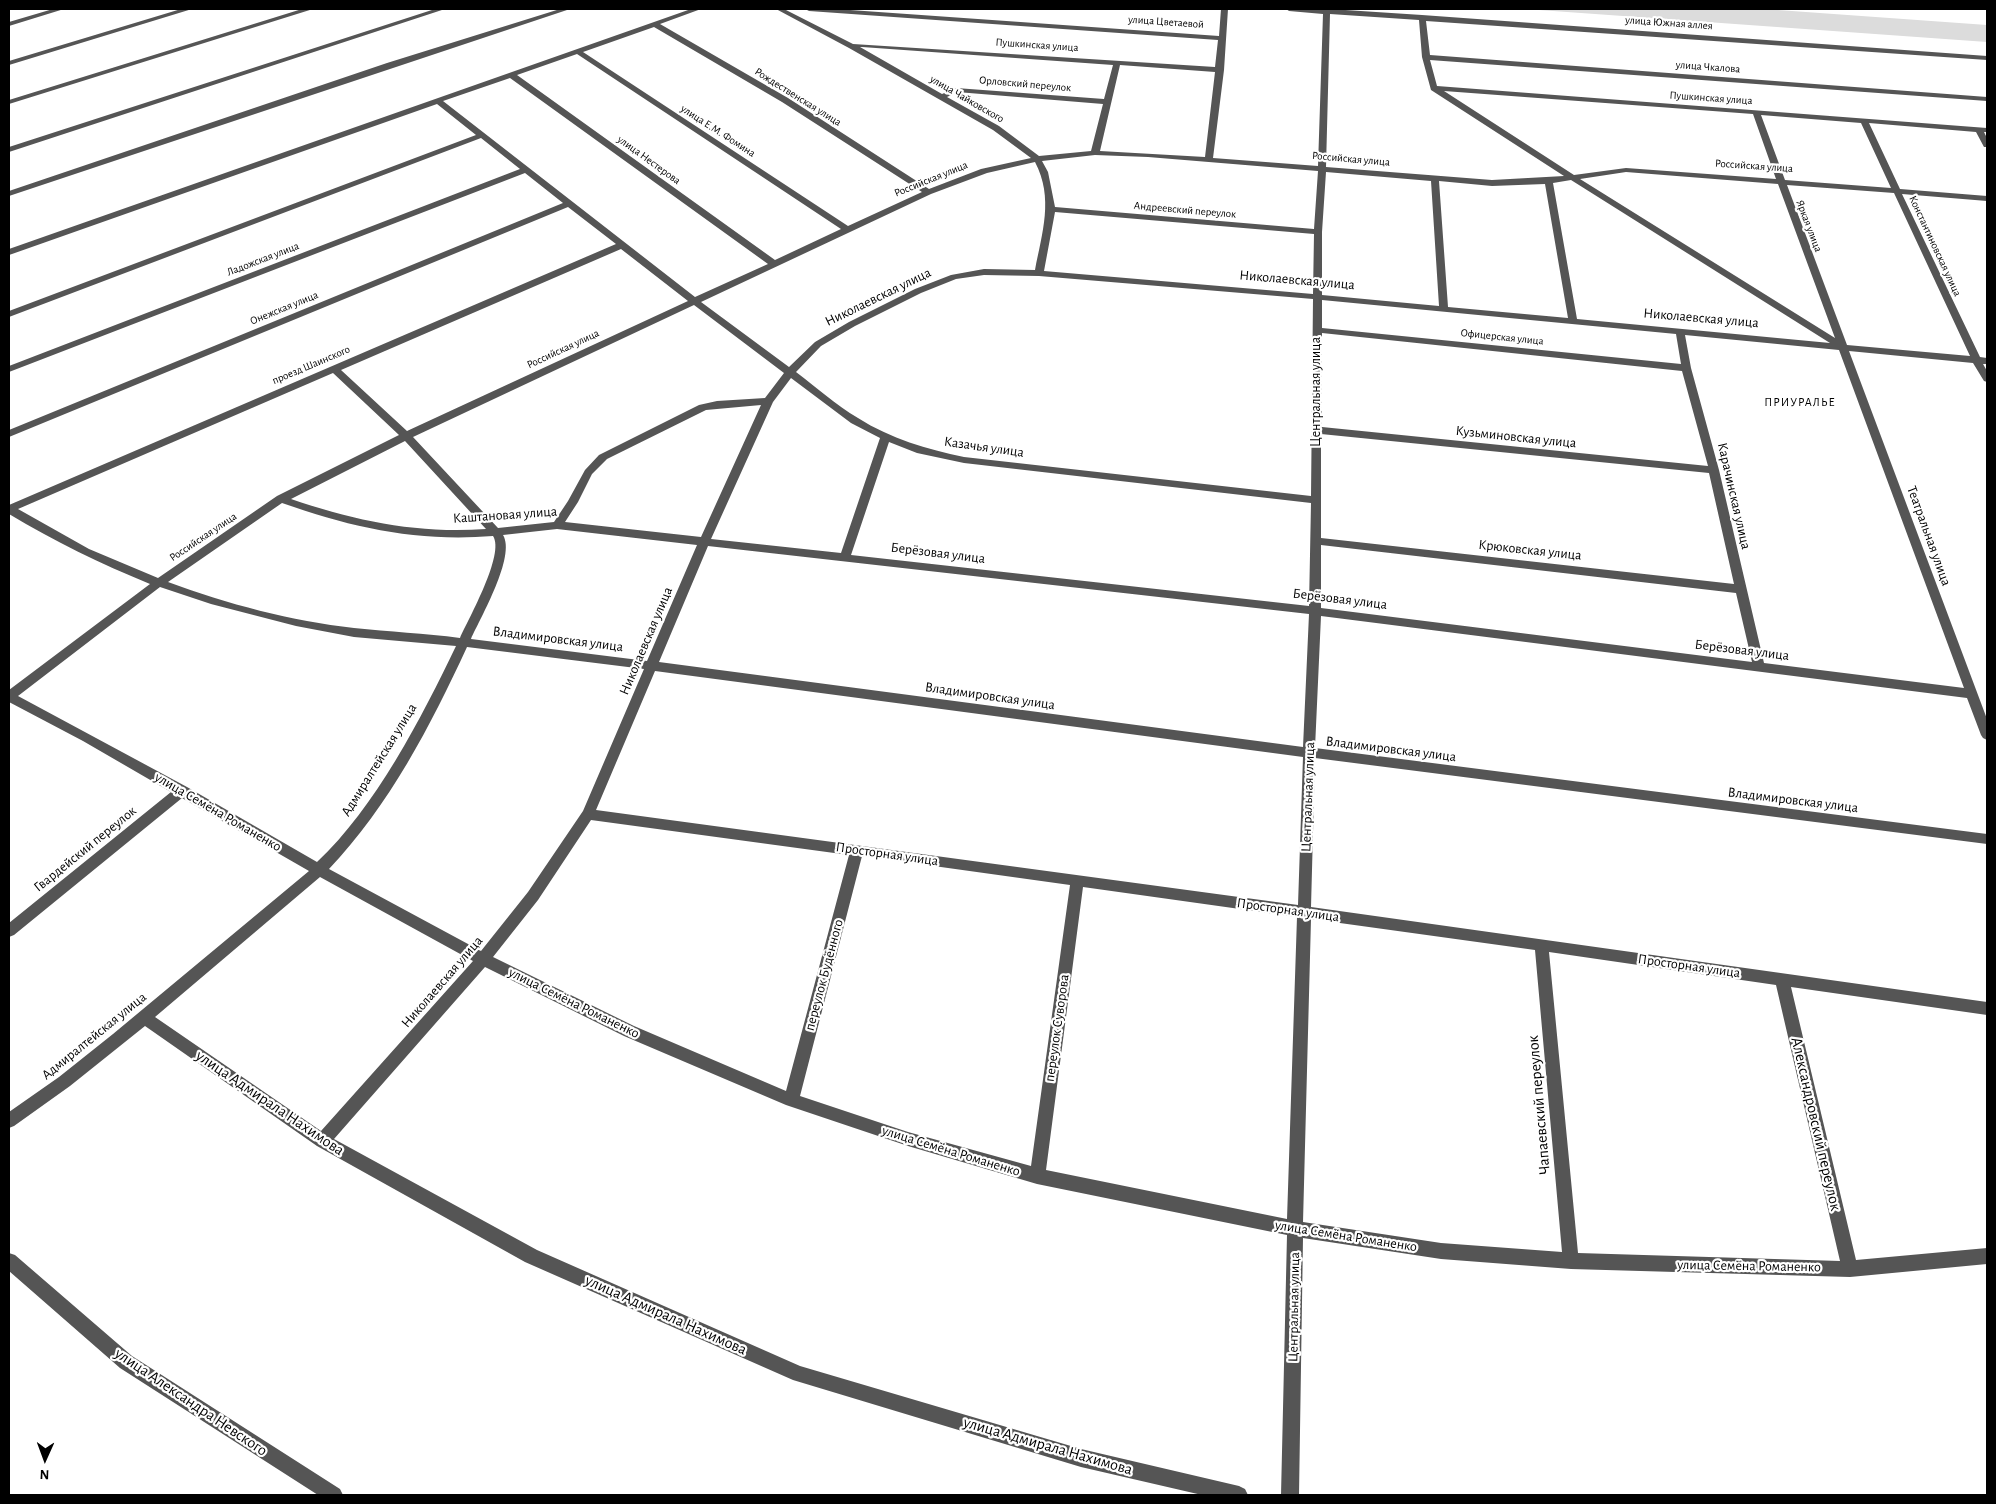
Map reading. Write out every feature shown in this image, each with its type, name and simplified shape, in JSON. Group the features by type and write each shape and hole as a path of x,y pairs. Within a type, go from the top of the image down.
{"street":[{"path":"9,24 60,9"},
{"path":"9,63 188,9"},
{"path":"9,102 309,9"},
{"path":"9,150 441,9"},
{"path":"9,194 390,65 566,9"},
{"path":"9,252 697,9"},
{"name":"улица Чайковского","path":"780,9 852,46 996,128 1037,159"},
{"name":"улица Цветаевой","path":"809,9 1222,38"},
{"path":"1209,160 1225,9"},
{"name":"улица Южная аллея","path":"1289,9 1327,10 1987,58"},
{"name":"Центральная улица","path":"1290,1495 1295,1229 1315,610 1318,232 1327,10"},
{"path":"1422,17 1426,57 1434,88 1571,177 1843,347"},
{"name":"Рождественская улица","path":"654,24 785,100 928,192"},
{"name":"Пушкинская улица","path":"852,46 862,45 1220,70"},
{"name":"улица Е.М. Фомина","path":"577,51 848,230"},
{"name":"улица Чкалова","path":"1426,57 1987,99"},
{"path":"1095,153 1117,62"},
{"name":"улица Нестерова","path":"510,74 774,264"},
{"name":"Пушкинская улица","path":"1434,88 1983,130"},
{"name":"Орловский переулок","path":"941,97 956,90 1108,102"},
{"path":"438,101 694,301"},
{"name":"Яркая улица","path":"1756,113 1843,347"},
{"name":"Константиновская улица","path":"1864,121 1976,360 1987,379"},
{"path":"1983,130 1987,145"},
{"path":"9,314 482,135"},
{"name":"Российская улица","path":"9,696 160,582 281,499 406,436 694,301 928,192 984,171 1037,159 1095,153 1148,155 1492,183 1549,181 1626,170 1987,198"},
{"path":"1037,159 1044,172 1051,209 1039,273"},
{"name":"Ладожская улица","path":"9,369 526,170"},
{"path":"1435,179 1444,309"},
{"path":"1549,181 1573,321"},
{"name":"Онежская улица","path":"9,434 569,203"},
{"name":"Андреевский переулок","path":"1051,209 1318,232"},
{"name":"проезд Шаинского","path":"9,509 622,245"},
{"name":"Николаевская улица","path":"322,1141 483,959 533,896 588,814 704,542 768,401 789,373 818,344 852,324 936,284 954,277 984,272 1039,273 1317,297 1987,361"},
{"name":"Казачья улица","path":"694,301 855,421 886,437 921,451 964,460 1315,500"},
{"name":"Офицерская улица","path":"1316,330 1686,368"},
{"name":"Карачинская улица","path":"1680,332 1686,368 1714,470 1759,668"},
{"name":"Театральная улица","path":"1843,347 1987,735"},
{"path":"334,369 406,436 496,533"},
{"path":"557,525 592,465 603,456 703,407 717,404 768,401"},
{"name":"Кузьминовская улица","path":"1316,430 1714,470"},
{"path":"845,557 886,437"},
{"name":"Каштановая улица","path":"281,499 317,512 392,530 429,534 496,533 557,525 704,542"},
{"name":"Владимировская улица","path":"9,509 62,541 112,564 160,582 201,596 292,621 345,631 464,643 652,666 1309,754 1987,839"},
{"name":"Адмиралтейская улица","path":"9,1121 34,1104 144,1017 319,870 353,832 393,773 430,710 464,643 502,550 502,542 496,533"},
{"name":"Крюковская улица","path":"1316,541 1740,589"},
{"name":"Берёзовая улица","path":"704,542 1315,610 1972,694"},
{"name":"улица Семёна Романенко","path":"9,696 182,791 319,870 483,959 629,1031 791,1100 908,1139 1037,1176 1295,1229 1441,1251 1571,1261 1850,1269 1987,1256"},
{"name":"Гвардейский переулок","path":"9,932 182,791"},
{"name":"Просторная улица","path":"588,814 1077,880 1987,1008"},
{"name":"переулок Будённого","path":"791,1100 857,850"},
{"name":"переулок Суворова","path":"1037,1176 1077,880"},
{"name":"Чапаевский переулок","path":"1541,945 1571,1261"},
{"name":"Александровский переулок","path":"1782,978 1850,1269"},
{"name":"улица Адмирала Нахимова","path":"144,1017 322,1141 531,1256 799,1374 1082,1458 1239,1495"},
{"name":"улица Александра Невского","path":"9,1262 126,1362 334,1495"}],"shaded area":[{"path":"1525,9 1764,9 1987,25 1987,42"}],"district":[{"name":"ПРИУРАЛЬЕ","path":"1800,402"}]}
